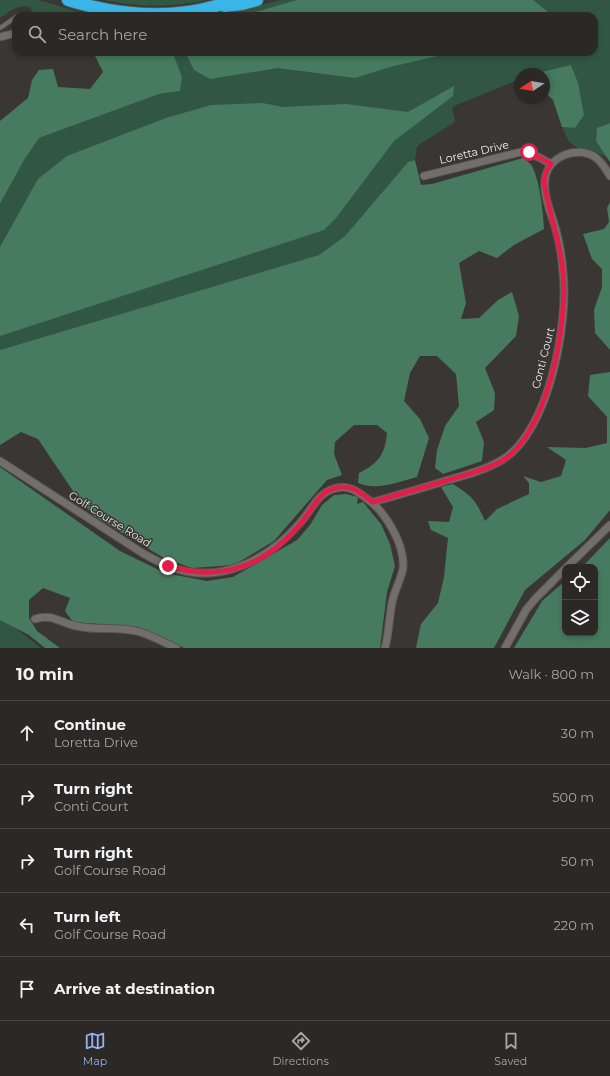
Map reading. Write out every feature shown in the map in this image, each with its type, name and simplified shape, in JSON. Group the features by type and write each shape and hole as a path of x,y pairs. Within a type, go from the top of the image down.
{"highway":[{"path":"68,0 104,9 126,12"},
{"path":"214,7 234,0"},
{"path":"186,12 242,4 256,0"}],"street":[{"path":"0,37 12,34"},
{"name":"Loretta Drive","path":"424,176 521,152 529,152 551,164"},
{"path":"551,164 565,154 575,152 587,154 596,158 603,164 610,176"},
{"name":"Conti Court","path":"373,502 478,471 500,462 513,451 524,437 534,419 550,380 563,325 564,273 557,232 544,181 546,172 551,164"},
{"name":"Golf Course Road","path":"0,461 144,554 168,566 186,572 225,572 249,564 280,544 305,517 315,502 323,494 333,489 343,486 351,488 373,502"},
{"path":"373,502 391,526 402,558 403,568 392,600 385,648"},
{"path":"570,564 610,525"},
{"path":"505,648 526,610 562,572"},
{"path":"35,619 49,616 74,626 91,629 128,630 139,632 176,648"}],"lane":[{"path":"0,28 12,20"}],"green space":[{"path":"0,0 39,0 79,12 32,12 30,7 22,6 0,18"},
{"path":"104,0 208,0 156,6 118,3"},
{"path":"280,0 610,0 610,123 597,128 596,141 608,158 589,149 578,148 569,142 562,127 575,128 584,115 578,86 571,65 550,70 550,68 514,68 514,81 452,107 455,122 417,146 415,160 408,162 345,236 319,255 0,350 0,204 24,160 39,138 159,94 180,91 174,56 598,56 598,12 235,12"},
{"path":"297,0 533,0 548,12 256,12"},
{"path":"95,56 174,56 182,77 180,91 159,94 39,138 24,160 0,204 0,121 28,98 32,80 39,70 53,69 58,87 90,89 103,72"},
{"path":"187,56 438,56 390,67 355,78 278,68 210,79 194,70"},
{"path":"571,65 578,83 584,115 575,128 562,127 553,100 550,97 550,70"},
{"path":"454,86 453,96 394,141 336,218 324,230 0,336 0,247 38,179 67,156 166,118 211,105 262,103 283,107 346,104 408,112"},
{"path":"610,123 610,162 596,141 597,128"},
{"path":"523,158 532,166 535,173 542,205 544,229 514,245 497,258 479,251 459,263 466,303 461,319 479,318 498,300 512,292 519,316 516,336 485,368 495,393 494,410 476,422 484,442 482,461 443,474 435,468 437,450 445,426 459,406 456,374 437,356 420,356 410,373 404,401 420,419 429,438 417,477 380,486 358,483 359,473 372,465 383,452 387,433 377,425 354,425 335,442 334,454 342,475 327,480 274,541 234,565 192,568 164,558 94,516 75,494 38,439 21,432 0,445 0,350 319,255 345,236 408,162 415,160 421,185 432,184"},
{"path":"610,202 610,350 595,333 594,310 602,287 602,269 592,259 583,234 604,229 609,222 607,208"},
{"path":"610,372 610,510 585,540 525,590 494,648 416,648 421,624 438,603 444,577 448,538 431,530 428,521 449,522 453,507 441,487 453,484 465,493 476,503 485,521 497,509 529,494 529,483 523,476 541,482 561,476 566,460 547,447 586,448 607,443 607,417 588,396 590,375"},
{"path":"0,467 120,551 165,573 207,581 233,577 297,540 310,525 322,505 334,495 346,494 358,497 357,504 363,502 381,524 390,544 395,566 387,592 380,648 184,648 139,627 73,622 65,611 70,598 43,588 29,600 29,618 37,631 60,648 45,648 29,635 0,620"},
{"path":"610,538 610,648 514,648 542,601 562,584 562,636 598,636 598,564 585,564"},
{"path":"0,616 41,648 0,648"}],"route":[{"path":"168,566 186,572 204,573 225,572 238,569 249,564 280,544 292,533 315,502 323,494 333,489 343,486 351,488 373,502 478,471 500,462 513,451 524,437 544,398 560,343 563,325 564,273 557,232 545,190 544,181 546,172 551,164 529,152"}]}
